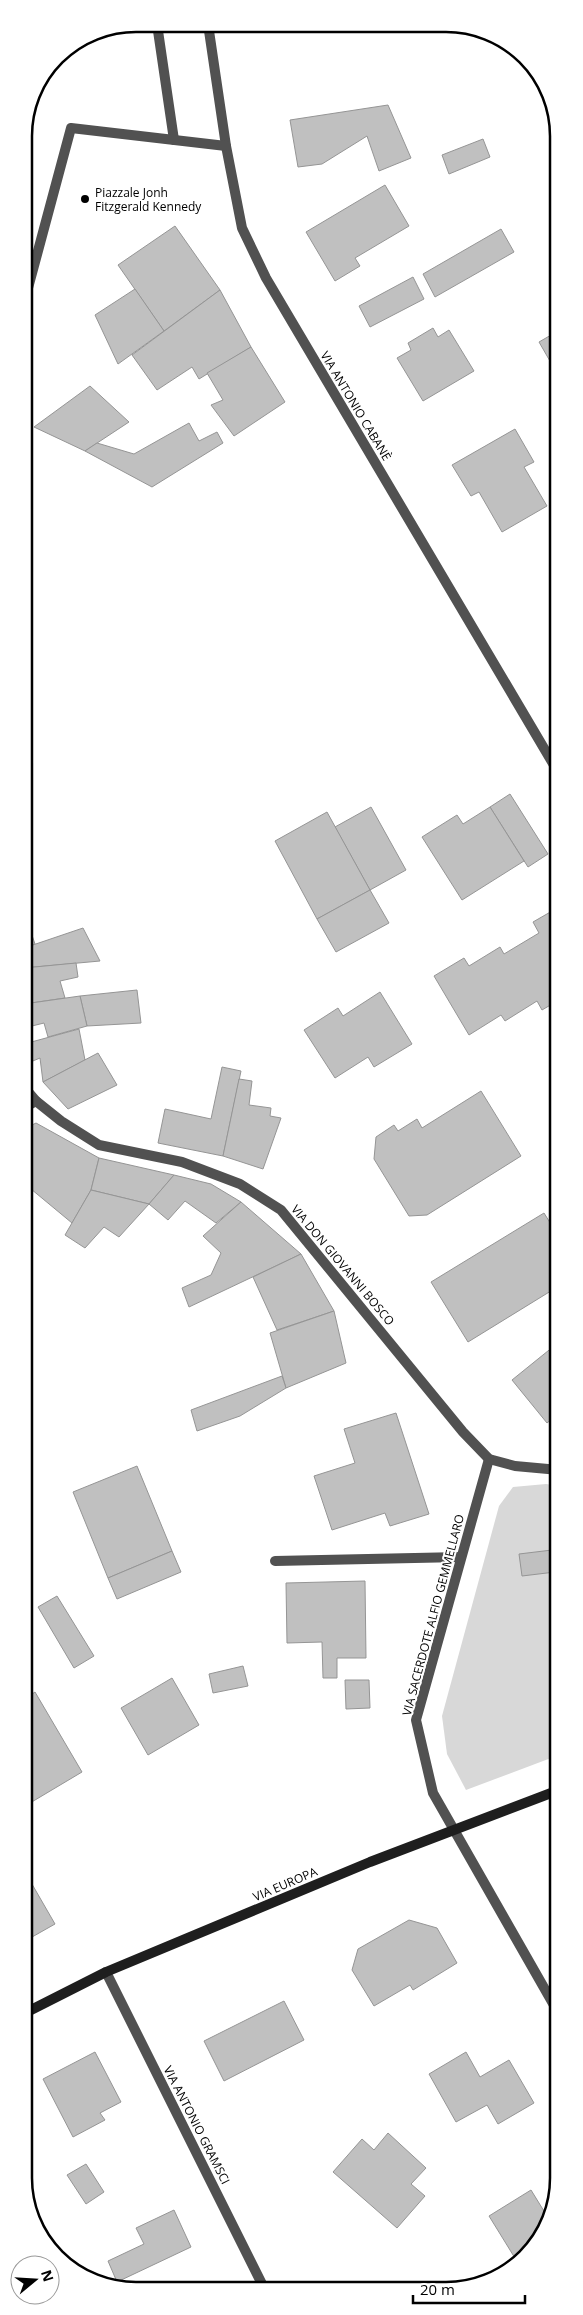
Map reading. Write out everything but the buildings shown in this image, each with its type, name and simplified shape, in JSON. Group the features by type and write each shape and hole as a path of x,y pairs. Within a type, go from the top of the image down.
{"street":[{"path":"158,33 174,140"},
{"name":"VIA ANTONIO CABANÈ","path":"209,33 226,146 242,228 266,278 550,758"},
{"path":"33,271 71,128 226,146"},
{"name":"VIA DON GIOVANNI BOSCO","path":"33,1097 61,1121 99,1145 182,1162 240,1184 281,1210 463,1432 489,1459"},
{"path":"33,1103 36,1101"},
{"path":"489,1459 515,1466 550,1469"},
{"name":"VIA SACERDOTE ALFIO GEMMELLARO","path":"489,1459 416,1720 433,1793 550,1998"},
{"path":"275,1561 461,1557"},
{"name":"VIA EUROPA","path":"32,2009 106,1972 453,1829 550,1793"},
{"name":"VIA ANTONIO GRAMSCI","path":"106,1972 261,2282"}],"shaded area":[{"path":"550,1485 550,1758 466,1790 447,1754 442,1716 499,1506 513,1487"}],"place":[{"name":"Piazzale Jonh Fitzgerald Kennedy","path":"85,199"}]}
